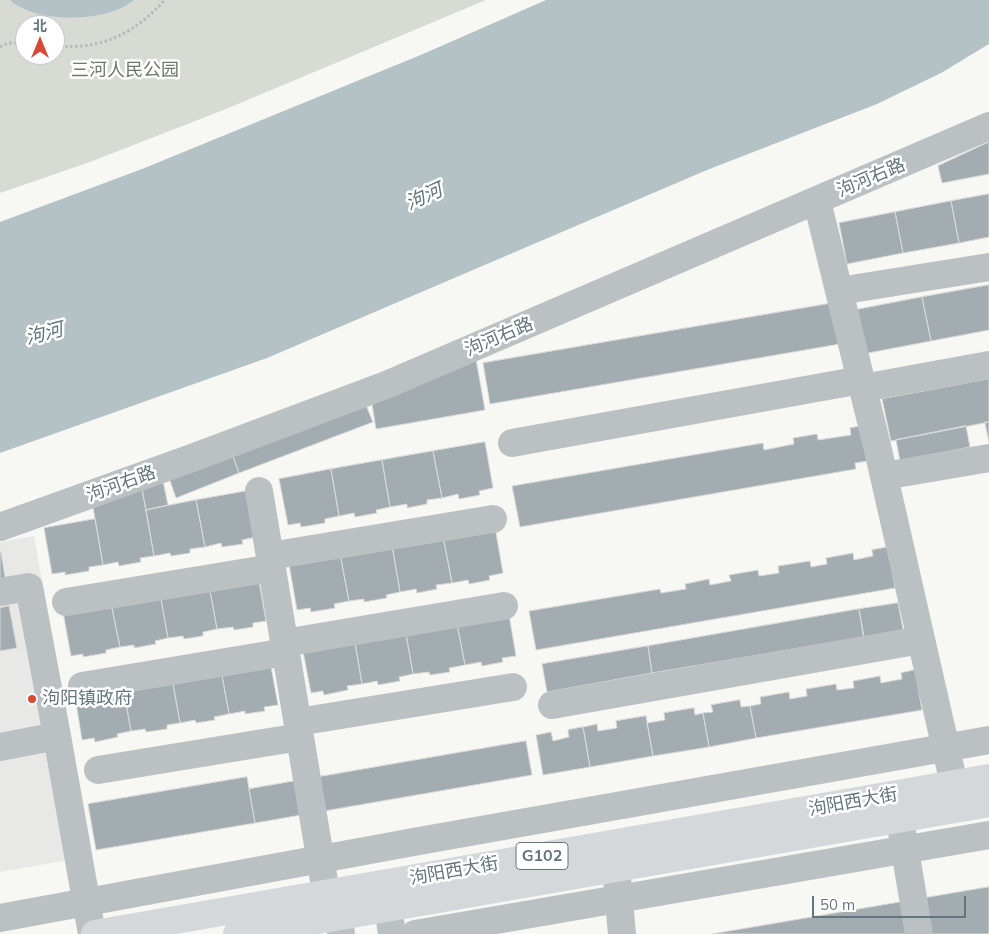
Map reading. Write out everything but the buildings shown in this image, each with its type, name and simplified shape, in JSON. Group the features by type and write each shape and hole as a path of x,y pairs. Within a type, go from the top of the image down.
{"highway":[{"name":"泃阳西大街","path":"237,934 989,778"},
{"name":"泃阳西大街","path":"94,934 388,908 989,803"}],"street":[{"name":"泃河右路","path":"0,527 192,458 386,385 989,126"},
{"path":"817,201 884,476 954,784"},
{"path":"839,290 989,267"},
{"path":"512,443 862,384 989,365"},
{"path":"884,476 989,458"},
{"path":"259,491 320,858 336,914"},
{"path":"66,602 493,519"},
{"path":"0,592 30,587 94,934"},
{"path":"82,686 504,606"},
{"path":"552,705 921,640"},
{"path":"98,770 513,687"},
{"path":"0,747 57,736"},
{"path":"0,918 320,858 989,740"},
{"path":"899,819 919,934"},
{"path":"414,934 989,835"},
{"path":"616,868 622,934"},
{"path":"388,908 392,934"}],"path":[{"path":"65,46 83,46 119,37 139,26 165,0"},
{"path":"0,46 15,43"}],"shaded area":[{"name":"泃阳镇政府","path":"34,536 92,856 0,872 0,542"}],"green space":[{"name":"三河人民公园","path":"0,0 486,0 226,109 90,162 0,193"}],"water":[{"path":"10,0 134,0 122,8 107,13 72,18 65,18 65,15 46,15 22,8"},
{"name":"泃河","path":"546,0 989,0 989,44 941,73 877,104 707,170 267,358 0,453 0,222 142,169 423,54"}],"place":[{"name":"泃阳镇政府","path":"32,699"}]}
